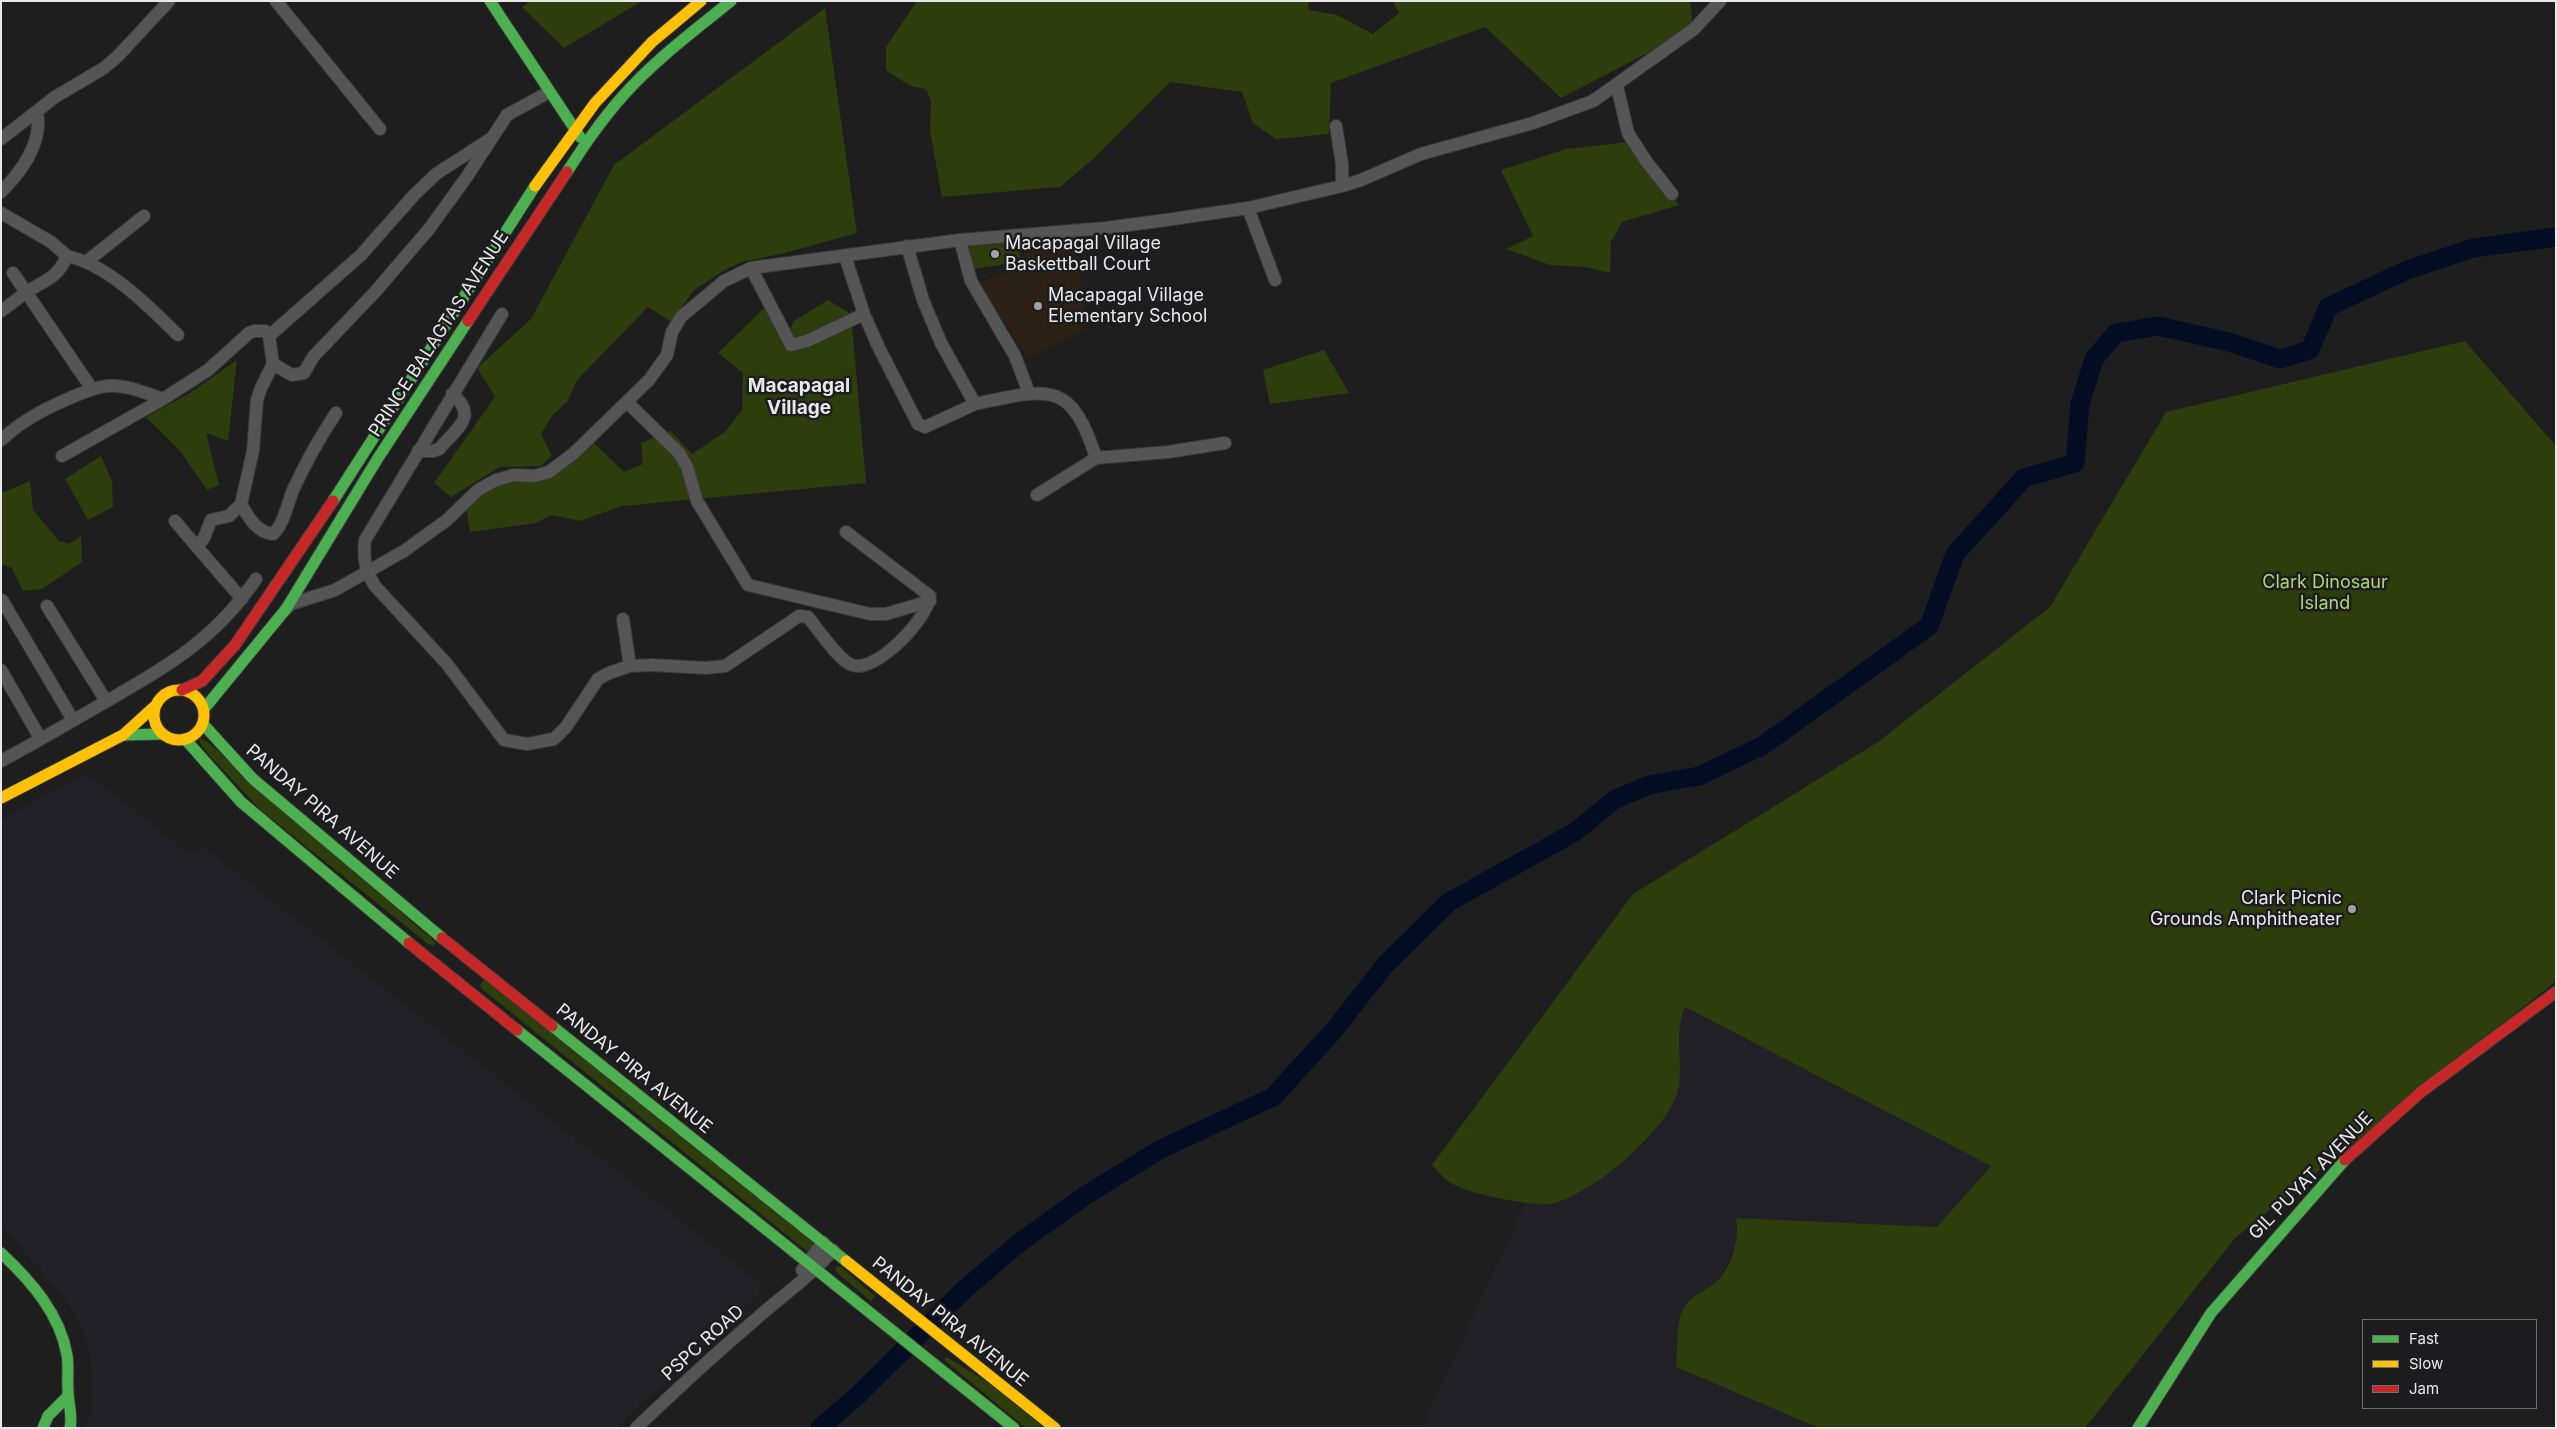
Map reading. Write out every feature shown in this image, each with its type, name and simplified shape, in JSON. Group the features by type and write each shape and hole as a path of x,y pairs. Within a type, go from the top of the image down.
{"main road":[{"path":"490,1 530,64 585,144"},
{"name":"PRINCE BALAGTAS AVENUE","path":"182,690 202,681 226,657 246,630 309,538 506,230 575,130 619,76 652,42 701,1"},
{"name":"PRINCE BALAGTAS AVENUE","path":"204,709 286,609 378,458 585,144 631,88 666,54 731,1"},
{"path":"1,798 123,735 156,705 166,693 182,690 197,696 204,709 203,724 193,736 186,739 178,740 163,734 123,735"},
{"path":"156,705 155,721 163,734"},
{"name":"PANDAY PIRA AVENUE","path":"203,724 253,779 444,940 1055,1428"},
{"path":"186,739 240,802 426,958 867,1308 1014,1428"},
{"path":"426,958 444,940"},
{"name":"GIL PUYAT AVENUE","path":"2138,1428 2211,1313 2326,1180 2356,1149 2421,1092 2525,1013 2556,992"},
{"path":"1,1253 33,1284 58,1328 67,1355 68,1396 72,1406 70,1428"},
{"path":"43,1428 48,1416 68,1396"}],"street":[{"path":"1,139 55,97 104,68 123,52 169,1"},
{"path":"276,1 380,129"},
{"path":"286,609 292,604 335,590 367,573 433,531 466,499 484,487 514,474 534,476 549,472 574,453 649,380 667,355 672,332 681,317 724,281 751,268 960,240 1106,228 1248,208 1342,186 1361,180 1421,154 1534,123 1593,101 1617,86 1694,29 1720,1"},
{"path":"1617,86 1628,133 1672,194"},
{"path":"273,364 292,375 304,373 313,357 375,292 429,230 478,161 490,139 507,115 549,92"},
{"path":"1,192 24,166 29,156 40,126 37,112"},
{"path":"1336,126 1342,164 1342,186"},
{"path":"269,336 361,255 426,184 490,139"},
{"path":"1248,208 1275,280"},
{"path":"1,213 51,242 67,256 86,262 122,283 178,335"},
{"path":"86,262 144,216"},
{"path":"960,240 970,281 1012,349 1029,393"},
{"path":"907,246 924,300 941,343 976,404"},
{"path":"1,311 27,292 52,279 62,269 67,256"},
{"path":"845,256 864,314 899,389 921,427 976,404 1029,393 1058,395 1069,403 1088,434 1096,458"},
{"path":"751,268 791,345 807,341 864,314"},
{"path":"13,273 27,292 45,323 92,389"},
{"path":"502,314 364,540 363,559 367,573 374,586 447,664 504,740 526,744 554,739 566,727 598,679 609,673 630,666 681,665 706,668 725,666 799,616 808,617 843,660 852,666 860,666 884,654 917,626 930,601 928,593 846,532"},
{"path":"62,456 163,399 215,365 249,333 265,331 269,336 273,364 257,400 253,451 241,504 229,516 211,520 204,538 198,547"},
{"path":"1,440 19,424 40,411 92,389 108,386 143,391 163,399"},
{"path":"418,450 434,451 440,449 465,418 466,409 462,401 452,394"},
{"path":"627,402 679,453 688,467 697,501 748,585 870,614 886,614 930,601"},
{"path":"241,504 250,520 265,533 273,534 280,528 294,489 314,447 336,413"},
{"path":"1037,495 1096,458 1168,452 1224,443"},
{"path":"175,521 242,599"},
{"path":"3,756 73,720 181,657 214,630 242,599 256,579"},
{"path":"2,600 73,720"},
{"path":"47,606 106,701"},
{"path":"623,619 630,666"},
{"path":"1,670 40,738"},
{"name":"PSPC ROAD","path":"794,1285 806,1261 828,1246"},
{"name":"PSPC ROAD","path":"636,1428 794,1285 817,1269 828,1246"}],"shaded area":[{"name":"Macapagal Village Elementary School","path":"1074,232 1087,329 1028,358 977,283 1023,265 1028,241"},
{"path":"81,776 92,777 190,855 199,848 206,849 766,1288 616,1428 85,1428 93,1407 91,1358 81,1326 68,1301 1,1225 1,820"},
{"path":"1684,1007 1991,1166 1938,1227 1736,1218 1738,1227 1736,1249 1717,1281 1698,1294 1676,1367 1819,1428 1422,1428 1526,1202 1553,1204 1580,1193 1648,1140 1669,1111 1676,1096 1679,1025"}],"green space":[{"path":"530,1 642,1 564,48 522,7"},
{"path":"917,1 1308,1 1309,10 1337,15 1373,34 1399,13 1393,1 1690,1 1693,26 1663,45 1561,98 1485,27 1331,83 1329,134 1276,139 1253,123 1242,92 1170,82 1093,159 1060,187 942,197 930,131 931,101 926,89 910,86 886,70 886,47"},
{"path":"825,8 857,233 785,253 741,262 694,290 671,322 648,307 577,380 567,402 552,416 541,434 552,456 541,466 500,467 451,497 434,483 495,397 477,368 531,319 614,165"},
{"path":"1628,142 1679,205 1622,222 1611,242 1610,273 1586,267 1550,265 1506,249 1533,236 1501,170 1566,149"},
{"name":"Macapagal Village Baskettball Court","path":"1018,238 1021,262 973,269 969,245"},
{"path":"828,300 851,314 866,483 622,506 580,521 551,515 536,523 470,532 465,501 501,478 537,472 589,438 624,472 643,464 641,443 671,431 692,454 725,432 742,410 743,373 718,353 767,305 785,341 794,321"},
{"name":"Clark Dinosaur Island","path":"2465,341 2556,446 2556,981 2235,1238 2085,1428 1819,1428 1676,1367 1678,1327 1682,1312 1688,1302 1722,1276 1736,1243 1736,1218 1937,1227 1991,1166 1685,1007 1681,1018 1679,1041 1679,1087 1668,1112 1656,1128 1624,1160 1588,1187 1571,1197 1555,1203 1533,1204 1518,1202 1459,1187 1446,1179 1432,1165 1633,894 1878,742 2050,607 2166,412"},
{"path":"1324,350 1349,393 1270,404 1263,370"},
{"path":"237,360 228,441 206,433 219,485 207,490 180,451 146,417 190,393"},
{"path":"101,456 112,481 113,507 88,520 65,479"},
{"path":"30,481 33,510 59,541 69,544 81,536 82,562 42,589 23,591 12,568 1,564 1,493"},
{"path":"201,738 436,943 434,946 428,944 262,811 207,753 199,741"},
{"path":"485,978 815,1244 809,1253 482,989 480,985"},
{"path":"836,1266 841,1267 875,1296 871,1301 836,1272"},
{"path":"947,1357 993,1386 1045,1428 1026,1428 944,1360"}],"waterway":[{"path":"820,1428 857,1396 965,1289 1019,1243 1086,1195 1161,1149 1273,1097 1335,1029 1385,965 1449,902 1575,832 1614,800 1649,785 1699,776 1762,746 1929,626 1955,554 2024,478 2075,463 2080,404 2094,359 2116,333 2158,326 2229,342 2280,359 2310,350 2328,307 2407,270 2473,248 2556,237"}],"traffic: fast":[{"path":"490,1 580,137"},
{"path":"567,172 597,127 632,86 668,53 731,1"},
{"path":"333,501 535,186"},
{"path":"204,709 286,609 378,458 468,321"},
{"path":"203,724 253,779 442,938"},
{"path":"123,735 163,734"},
{"path":"185,739 241,802 409,943"},
{"path":"552,1026 846,1261"},
{"path":"517,1030 1014,1428"},
{"path":"2138,1428 2211,1313 2345,1160"},
{"path":"1,1253 43,1299 58,1326 68,1359 70,1428"},
{"path":"43,1428 48,1416 68,1396"}],"traffic: slow":[{"path":"535,186 595,103 652,42 701,1"},
{"path":"174,690 184,690 197,697 204,710 204,715 204,720 197,733 184,740 174,740 165,736 158,729 154,720 154,710 158,701 165,694 174,690"},
{"path":"1,798 123,735 156,705"},
{"path":"846,1261 1055,1428"}],"traffic: jam":[{"path":"468,321 567,172"},
{"path":"182,690 202,681 235,645 333,501"},
{"path":"442,938 552,1026"},
{"path":"409,943 517,1030"},
{"path":"2345,1160 2421,1092 2556,992"}],"place":[{"name":"Macapagal Village Baskettball Court","path":"995,254"},
{"name":"Macapagal Village Elementary School","path":"1038,306"},
{"name":"Clark Picnic Grounds Amphitheater","path":"2352,909"}],"district":[{"name":"Macapagal Village","path":"799,397"}]}
